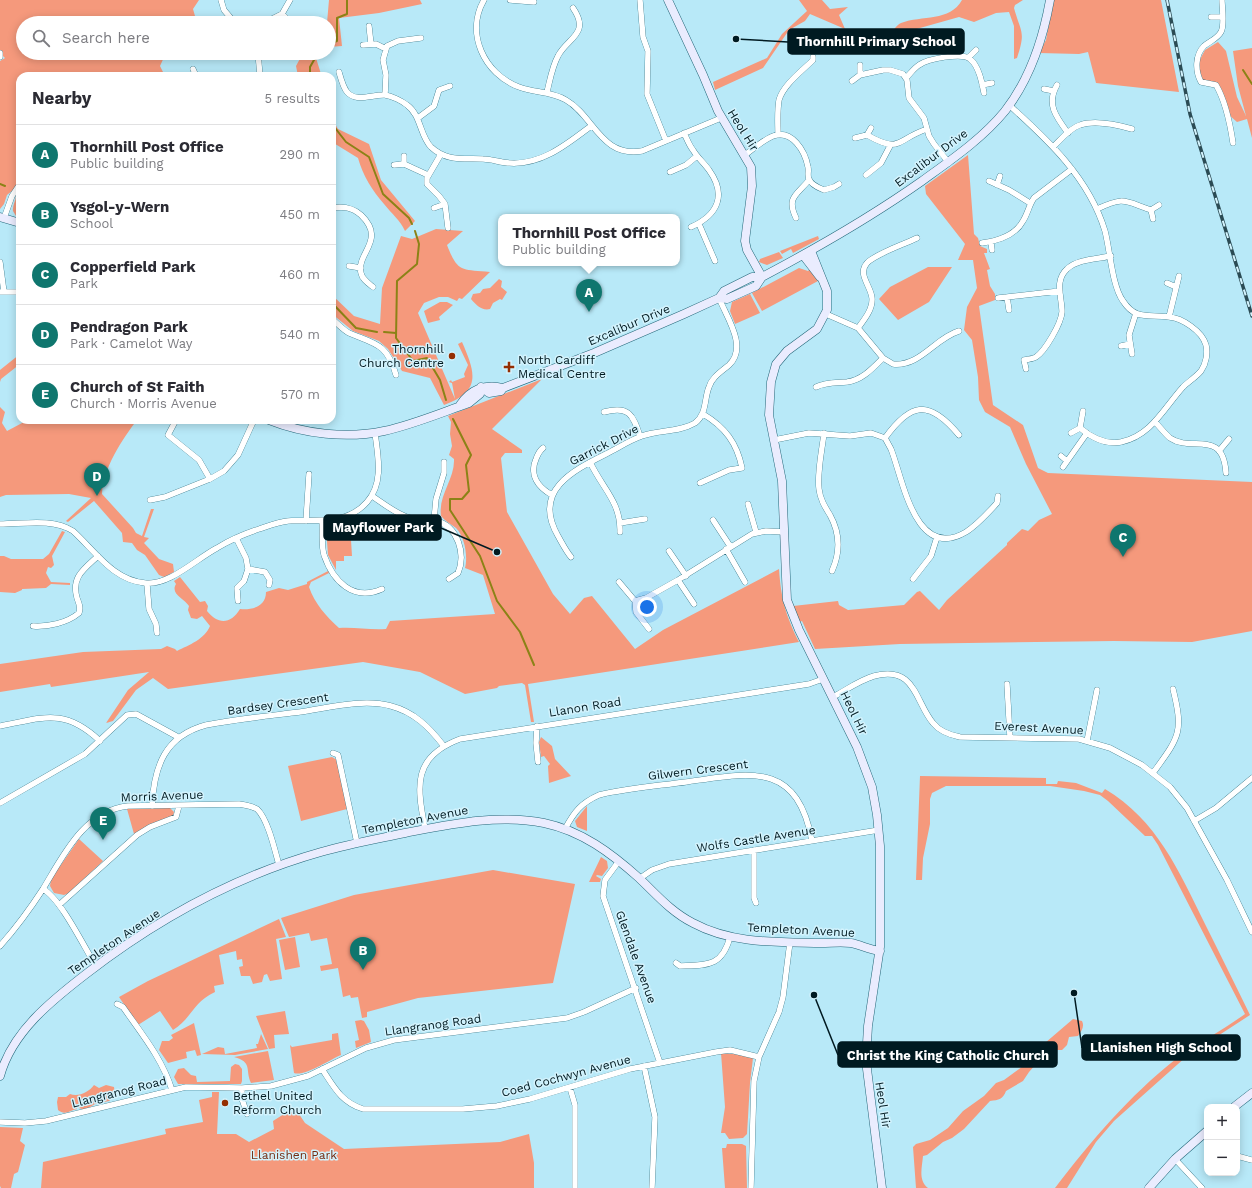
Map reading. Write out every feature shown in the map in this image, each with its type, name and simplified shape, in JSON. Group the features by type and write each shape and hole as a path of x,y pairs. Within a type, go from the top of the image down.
{"street":[{"path":"220,0 224,10 229,16"},
{"path":"278,16 282,14 290,0"},
{"path":"484,0 478,14 476,32 480,49 490,67 499,76 511,84 524,89 547,92 566,100 577,108 603,139 625,151 642,151 721,118"},
{"path":"510,0 534,2"},
{"path":"640,0 643,37 648,51 646,89 652,108 666,141"},
{"name":"Heol Hir","path":"668,0 721,118 751,167 752,179 745,241 747,250 762,277"},
{"name":"Excalibur Drive","path":"283,424 326,434 375,433 391,430 459,405 474,390 481,387 489,393 501,391 503,388 610,347 719,298 724,291 752,277 762,277 811,251 888,204 949,163 992,124 1009,105 1034,61 1044,31 1050,0"},
{"path":"1222,0 1222,30 1214,40 1204,46 1198,55 1197,65 1198,76 1202,82 1216,85 1222,95 1230,122 1233,143"},
{"path":"547,92 552,69 559,53 575,38 578,32 578,16 573,8"},
{"path":"1211,17 1222,17"},
{"path":"369,26 372,44"},
{"path":"385,95 386,75 383,60 386,49 393,42 421,38"},
{"path":"413,39 414,47"},
{"path":"363,45 376,44 386,49"},
{"path":"969,57 976,50"},
{"path":"906,78 918,65 928,60 960,56 969,57"},
{"path":"778,135 781,95 790,83 813,60 813,57"},
{"path":"969,57 978,72 984,93"},
{"path":"259,60 260,72"},
{"path":"860,65 860,75"},
{"path":"852,81 860,75 890,70 903,74 906,78 909,98 924,118 934,144 949,163"},
{"path":"339,72 346,91 350,95 356,97 385,95 408,105 418,118 430,146 441,154 459,160 483,159 524,164 547,156 592,126"},
{"path":"982,85 992,83"},
{"path":"1058,84 1054,91 1052,106 1054,115 1068,133"},
{"path":"418,118 434,106 438,89 450,86"},
{"path":"1044,89 1054,91"},
{"path":"1009,105 1054,146 1072,169 1097,209 1105,231 1122,300 1136,313 1154,317 1169,317 1178,319 1196,330 1206,344 1207,352 1201,371 1184,386 1155,422 1134,438 1120,443 1103,441 1087,434 1080,428"},
{"path":"1054,146 1068,133 1080,125 1089,123 1132,129"},
{"path":"867,135 871,128"},
{"path":"855,138 867,135 890,146 897,145 914,134 927,129"},
{"path":"684,133 697,156 712,176 718,196 717,205 712,214 699,224 691,227"},
{"path":"745,155 769,137 778,135 787,136 798,145 807,163 809,180 815,186 824,190 839,184"},
{"path":"866,175 881,163 890,146"},
{"path":"441,154 428,175 427,184 445,204 448,228"},
{"path":"404,156 404,164"},
{"path":"670,172 686,165 697,156"},
{"path":"394,165 404,164 428,175"},
{"path":"982,243 991,242 1005,237 1019,227 1023,222 1030,203 1042,191 1072,169"},
{"path":"997,184 1000,176"},
{"path":"796,218 792,209 792,200 809,180"},
{"path":"989,181 1009,190 1030,203"},
{"path":"16,190 2,218 16,222"},
{"path":"1097,209 1114,201 1123,200 1151,210"},
{"path":"434,208 445,204"},
{"path":"1151,210 1159,205"},
{"path":"336,208 352,209 367,222 372,238 361,268 364,279 373,287"},
{"path":"1151,210 1153,219"},
{"path":"699,224 715,261"},
{"path":"858,328 867,315 871,303 870,292 864,276 864,266 870,260 917,238"},
{"path":"991,242 992,250"},
{"name":"Heol Hir","path":"811,251 828,296 826,314 817,329 783,355 774,368 770,386 769,410 781,477 787,600 797,626 852,736 874,795 879,830 880,951 868,1026 866,1061 882,1188"},
{"name":"Heol Hir","path":"803,255 822,279"},
{"path":"1026,369 1024,360 1035,357 1043,350 1060,321 1059,282 1062,274 1073,264 1111,256"},
{"path":"0,262 2,292 16,292"},
{"path":"349,266 361,268"},
{"path":"1169,317 1179,276"},
{"path":"1166,283 1176,287"},
{"path":"998,298 1060,291"},
{"path":"1007,297 1009,310"},
{"path":"700,483 729,470 742,468 736,446 720,426 703,414 711,383 717,374 732,362 738,350 737,341 719,298"},
{"path":"1132,354 1129,335 1136,313"},
{"path":"826,314 858,328 882,358 893,364 904,364 925,353 946,335 959,331"},
{"path":"336,322 348,332 365,338 381,347 388,357 396,375"},
{"path":"1121,346 1130,344"},
{"path":"816,387 828,383 848,382 859,378 869,372 882,358"},
{"path":"604,412 618,409 628,412 634,419 640,436"},
{"path":"885,438 899,419 908,413 918,410 936,413 947,421 959,435"},
{"path":"1080,428 1082,411"},
{"name":"Garrick Drive","path":"552,495 565,479 590,462 640,436 690,425 699,419 703,414"},
{"path":"1155,422 1171,439 1182,442 1201,443 1214,447 1219,451 1225,461 1226,473"},
{"path":"174,424 168,435 199,460 210,479"},
{"path":"150,500 165,498 210,479 224,471 234,461 252,424"},
{"path":"1071,433 1080,428"},
{"path":"0,524 42,523 60,525 74,531 118,575 136,582 147,584 160,582 173,576 210,552 236,538 280,522 322,521 342,519 352,515 363,507 372,496 379,472 375,433"},
{"path":"774,440 809,433 850,436 871,433 885,438 894,455 913,513 924,529 937,537 953,537 969,530 997,503 998,496"},
{"path":"824,433 819,490 822,502 836,525 839,539 838,556 832,571"},
{"path":"1063,467 1087,434"},
{"path":"1219,451 1229,439"},
{"path":"543,448 540,450 535,460 534,475 541,488 552,495 550,511 552,524 571,557"},
{"path":"1060,456 1067,461"},
{"path":"434,520 436,499 444,473 444,462"},
{"path":"590,462 600,483 617,508 620,532"},
{"path":"306,521 309,474"},
{"path":"372,496 409,518 434,520 443,523 451,530 460,546 462,560 460,569 456,576 449,579"},
{"path":"748,504 756,532"},
{"path":"620,523 644,519"},
{"path":"714,520 745,582"},
{"path":"322,521 324,555 342,586 364,592 382,589"},
{"path":"635,601 646,598 686,576 728,548 756,532 784,532"},
{"path":"913,579 931,556 937,537"},
{"path":"236,538 246,558 248,569 244,581 237,588 238,601"},
{"path":"669,551 686,576"},
{"path":"33,626 46,626 69,619 79,613 79,605 75,587 76,581 82,572 98,556"},
{"path":"248,569 265,572 270,580 270,585"},
{"path":"678,580 694,604"},
{"path":"619,582 635,601 636,612 649,629"},
{"path":"147,584 148,605 156,624 157,633"},
{"name":"Everest Avenue","path":"833,697 868,678 879,675 892,675 903,679 912,686 930,720 944,732 960,737 1062,738 1086,741 1115,750 1153,773 1180,798 1227,880 1252,932"},
{"name":"Llanon Road","path":"425,829 419,792 421,774 426,761 443,745 476,735 809,684 823,678"},
{"path":"1007,684 1010,737"},
{"path":"1153,773 1173,744 1177,733 1179,715 1173,689"},
{"path":"1086,741 1098,690"},
{"name":"Bardsey Crescent","path":"152,806 160,763 166,751 178,737 199,727 213,723 354,705 381,704 397,708 420,720 443,745"},
{"path":"0,803 75,760 100,742 123,718 130,714 136,714 178,737"},
{"path":"0,726 58,717 79,724 100,742"},
{"path":"536,726 538,762"},
{"path":"333,753 338,755 357,843"},
{"name":"Gilwern Crescent","path":"565,829 577,808 587,800 599,795 755,774 777,782 796,797 805,815 812,841"},
{"path":"1194,821 1216,808 1252,778"},
{"name":"Morris Avenue","path":"0,946 17,926 43,889 69,847 101,814 122,807 239,804 253,807 260,812 265,821 279,866"},
{"path":"59,905 137,835 150,827 176,817 179,806"},
{"name":"Templeton Avenue","path":"0,1076 11,1050 31,1023 59,995 96,966 155,927 205,897 279,866 320,852 357,843 468,821 500,818 530,821 565,829 599,846 686,919 696,925 730,937 752,941 851,943 880,951"},
{"name":"Wolfs Castle Avenue","path":"639,879 652,870 669,864 879,830"},
{"path":"754,850 754,898 756,903"},
{"name":"Glendale Avenue","path":"618,861 605,880 603,896 636,988 660,1063"},
{"path":"43,889 51,895 59,905 96,966"},
{"path":"676,963 680,966 712,963 725,953 730,937"},
{"path":"751,1188 753,1089 759,1057 781,1005 790,942"},
{"name":"Llangranog Road","path":"0,1122 25,1123 46,1121 172,1090 191,1087 242,1088 271,1086 308,1076 374,1045 394,1040 575,1016 636,988"},
{"path":"117,1004 123,1006 156,1053 165,1070 172,1090"},
{"name":"Coed Cochwyn Avenue","path":"322,1069 342,1098 356,1106 370,1110 490,1107 516,1103 644,1066 724,1051 742,1052 759,1057"},
{"path":"644,1066 655,1117 652,1188"},
{"path":"242,1088 242,1099 247,1114"},
{"path":"570,1088 575,1105 575,1188"},
{"path":"1238,1104 1252,1093"},
{"path":"1148,1188 1175,1159 1204,1134"},
{"path":"1240,1157 1252,1160"},
{"path":"1175,1159 1202,1188"}],"green space":[{"path":"0,0 199,0 193,9 195,16 16,16 16,60 163,60 160,66 163,72 16,72 16,195 13,190 7,195 4,204 0,209 0,61 5,58 0,53"},
{"path":"329,0 420,0 422,4 379,13 339,18 342,46 336,46 336,16 328,16"},
{"path":"799,0 822,0 830,9 848,7 839,15 845,29 810,14 805,21 789,30 763,68 715,90 713,82 767,58 782,34 807,11"},
{"path":"962,0 1023,0 1015,5 1014,8 1022,32 1017,58 1014,59 1014,26 1009,12 996,13 974,22 959,17 888,37 901,23 943,15 957,7"},
{"path":"1053,0 1161,0 1179,92 1096,83 1088,52 1079,54 1039,53 1046,40"},
{"path":"1218,42 1226,51 1237,97 1246,116 1238,86 1233,51 1252,48 1252,138 1247,119 1237,122 1229,115 1216,85 1201,82 1197,65 1205,50"},
{"path":"299,60 317,60 320,72 297,72 296,66"},
{"path":"336,126 338,129 369,144 381,180 415,221 405,231 372,188 362,171 358,158 336,144"},
{"path":"968,155 974,234 978,238 980,246 987,249 987,253 984,253 990,269 987,270 990,286 995,294 995,300 979,306 993,405 1023,425 1038,468 1048,473 1252,482 1252,631 1192,642 1114,641 900,644 815,649 802,621 799,622 793,606 838,601 839,605 848,610 904,605 917,592 920,591 939,610 947,600 1007,545 1007,543 1022,529 1028,531 1039,520 1052,514 1026,464 1010,427 985,412 979,400 978,377 972,340 964,330 967,307 977,288 973,260 958,260 965,244 926,194 925,186"},
{"path":"16,198 16,216 13,208"},
{"path":"436,229 463,231 447,245 454,261 462,268 467,270 490,272 462,299 459,298 457,301 448,297 439,297 424,303 418,313 455,399 452,383 449,382 451,380 452,382 465,377 464,374 468,365 458,344 462,342 470,363 472,380 470,387 456,400 444,405 430,378 402,371 388,349 379,341 353,331 336,317 336,299 354,316 380,324 382,288 401,236 412,239"},
{"path":"818,236 819,239 793,253 791,249 782,254 780,251"},
{"path":"779,252 783,258 767,265 759,262 760,259"},
{"path":"928,267 952,267 929,302 898,320 879,299 890,287"},
{"path":"799,268 808,271 810,269 818,281 762,311 752,293"},
{"path":"499,279 502,281 501,287 507,292 502,300 500,299 493,303 490,309 482,308 471,299 473,294 480,293 483,289 490,288"},
{"path":"750,294 760,313 735,324 730,311 732,302"},
{"path":"440,302 447,302 453,305 439,317 440,320 428,323 424,311"},
{"path":"16,357 16,367 1,379 0,382 0,370"},
{"path":"542,379 492,429 522,450 522,453 505,453 501,458 507,512 553,594 570,614 584,598 592,596 635,649 663,630 779,569 785,607 799,642 528,684 534,722 531,722 525,685 522,683 499,686 497,688 465,694 420,672 363,662 168,689 153,678 136,690 113,721 106,723 128,690 149,672 51,687 50,684 0,692 0,664 83,652 161,649 167,646 177,651 201,638 208,631 210,626 202,616 197,619 191,618 188,610 189,606 178,596 175,591 176,584 174,581 180,577 200,602 205,601 208,606 207,611 211,616 224,621 233,618 240,609 254,608 261,604 264,601 266,592 279,588 288,590 307,584 307,582 328,571 329,573 311,582 309,587 314,599 321,609 339,628 386,629 390,621 495,614 483,575 465,568 466,553 462,536 456,528 441,516 442,501 454,466 454,459 449,455 452,446 450,434 451,422 448,416"},
{"path":"0,407 5,412 2,423 7,431 20,424 134,424 114,455 106,474 102,494 136,533 142,536 151,509 154,509 144,537 149,538 144,543 159,559 173,564 174,572 164,577 159,575 145,555 137,550 132,543 123,542 122,533 94,501 68,522 66,521 91,498 69,494 6,495 0,497"},
{"path":"347,522 347,540 351,540 352,556 344,556 344,561 336,561 336,570 328,555 326,528"},
{"path":"62,531 65,532 52,556 54,565 51,568 48,567 46,573 51,582 70,583 70,585 51,584 46,588 22,589 15,593 0,592 0,556 11,559 43,559 49,554"},
{"path":"541,737 552,746 555,759 571,776 549,783 548,766 550,764 544,756 541,757 539,742"},
{"path":"332,757 337,760 347,809 301,821 288,766"},
{"path":"920,776 1046,778 1046,784 1057,784 1058,781 1076,783 1102,793 1105,789 1123,802 1153,831 1176,866 1250,1015 1187,1056 1114,1121 1096,1142 1067,1188 1055,1188 1082,1153 1142,1088 1176,1059 1245,1014 1158,845 1152,836 1145,836 1100,795 1050,786 946,786 932,793 930,799 930,824 923,858 922,880 916,880"},
{"path":"587,806 587,831 577,827 575,821"},
{"path":"170,808 174,812 173,816 134,834 127,809"},
{"path":"79,839 103,861 69,893 64,895 54,893 50,886 51,879"},
{"path":"601,857 607,861 608,868 602,876 596,876 601,879 600,882 589,882"},
{"path":"493,870 575,884 553,983 418,998 367,1012 367,1017 362,1018 358,997 351,998 350,995 343,997 338,968 321,971 320,966 332,964 327,938 311,941 309,933 289,937 281,918 354,895"},
{"path":"279,919 286,937 276,939 282,979 270,981 267,974 264,975 262,982 253,984 250,976 241,976 239,967 243,966 242,959 237,960 236,951 219,955 224,984 214,986 215,992 202,1000 173,1030 160,1011 138,1025 119,997 148,981"},
{"path":"295,937 300,967 285,970 279,940"},
{"path":"285,1011 289,1034 274,1035 275,1048 269,1049 256,1016"},
{"path":"1073,1019 1082,1021 1083,1023 1082,1029 1078,1036 1069,1037 1067,1045 1062,1050 1057,1050 1052,1059 1037,1063 1023,1081 1006,1091 1004,1096 1000,1099 990,1101 964,1129 952,1138 943,1142 927,1155 923,1156 922,1178 928,1188 916,1188 913,1147 916,1144 930,1140 948,1128 963,1111 984,1096 996,1083 1004,1080 1030,1061 1038,1049"},
{"path":"355,1021 364,1021 369,1030 371,1042 356,1048 355,1041 359,1040"},
{"path":"194,1023 201,1055 197,1056 195,1050 186,1052 187,1058 168,1063 159,1050 162,1041 169,1041 173,1038 171,1035"},
{"path":"338,1033 341,1055 311,1070 298,1074 294,1073 290,1045 292,1047 332,1040 332,1034"},
{"path":"261,1034 268,1049 235,1055 202,1054 218,1047 224,1048 225,1054 257,1048 256,1044 258,1044"},
{"path":"268,1051 274,1080 251,1083 246,1064 244,1061 234,1057"},
{"path":"721,1053 744,1055 753,1058 747,1134 743,1138 729,1139 725,1133 721,1133 725,1107"},
{"path":"235,1064 239,1065 242,1069 241,1084 178,1084 174,1077 178,1069 184,1068 191,1075 196,1076 197,1082 230,1081 231,1067"},
{"path":"94,1085 99,1088 106,1085 114,1087 115,1095 109,1101 95,1104 85,1110 79,1108 77,1105 77,1109 68,1112 63,1113 58,1110 58,1097 66,1097 70,1094 77,1095 84,1093"},
{"name":"Llanishen Park","path":"212,1092 219,1092 217,1134 236,1134 249,1142 274,1129 273,1121 284,1114 297,1111 305,1123 344,1149 500,1142 529,1134 534,1163 534,1188 41,1188 43,1162 166,1134 165,1129 203,1122 199,1100 212,1097"},
{"path":"0,1127 23,1128 20,1141 25,1145 18,1172 14,1174 11,1188 1,1188 0,1186"},
{"path":"727,1144 742,1144 746,1146 747,1188 725,1188 722,1148 726,1148"}],"waterway":[{"path":"336,41 337,18 347,14 347,0"},
{"path":"310,72 310,67 314,60"},
{"path":"1243,70 1252,84"},
{"path":"336,129 346,142 369,157 383,194 409,218 412,224"},
{"path":"0,184 5,186"},
{"path":"415,231 419,244 417,264 397,281 396,338 413,361 427,358 440,380 446,400"},
{"path":"336,307 356,328 377,332"},
{"path":"384,332 396,333"},
{"path":"453,419 471,455 466,465 469,491 462,499 450,499 450,510 480,556 497,601 520,632 534,665"}],"railway":[{"path":"1167,0 1190,114 1252,316"}],"place":[{"name":"Thornhill Primary School","path":"736,39"},
{"name":"Thornhill Post Office","path":"589,312"},
{"name":"Thornhill Church Centre","path":"452,356"},
{"name":"North Cardiff Medical Centre","path":"509,367"},
{"name":"Pendragon Park","path":"97,496"},
{"name":"Mayflower Park","path":"497,552"},
{"name":"Copperfield Park","path":"1123,557"},
{"name":"Church of St Faith","path":"103,840"},
{"name":"Ysgol-y-Wern","path":"363,970"},
{"name":"Llanishen High School","path":"1074,993"},
{"name":"Christ the King Catholic Church","path":"814,995"},
{"name":"Bethel United Reform Church","path":"225,1103"}]}
